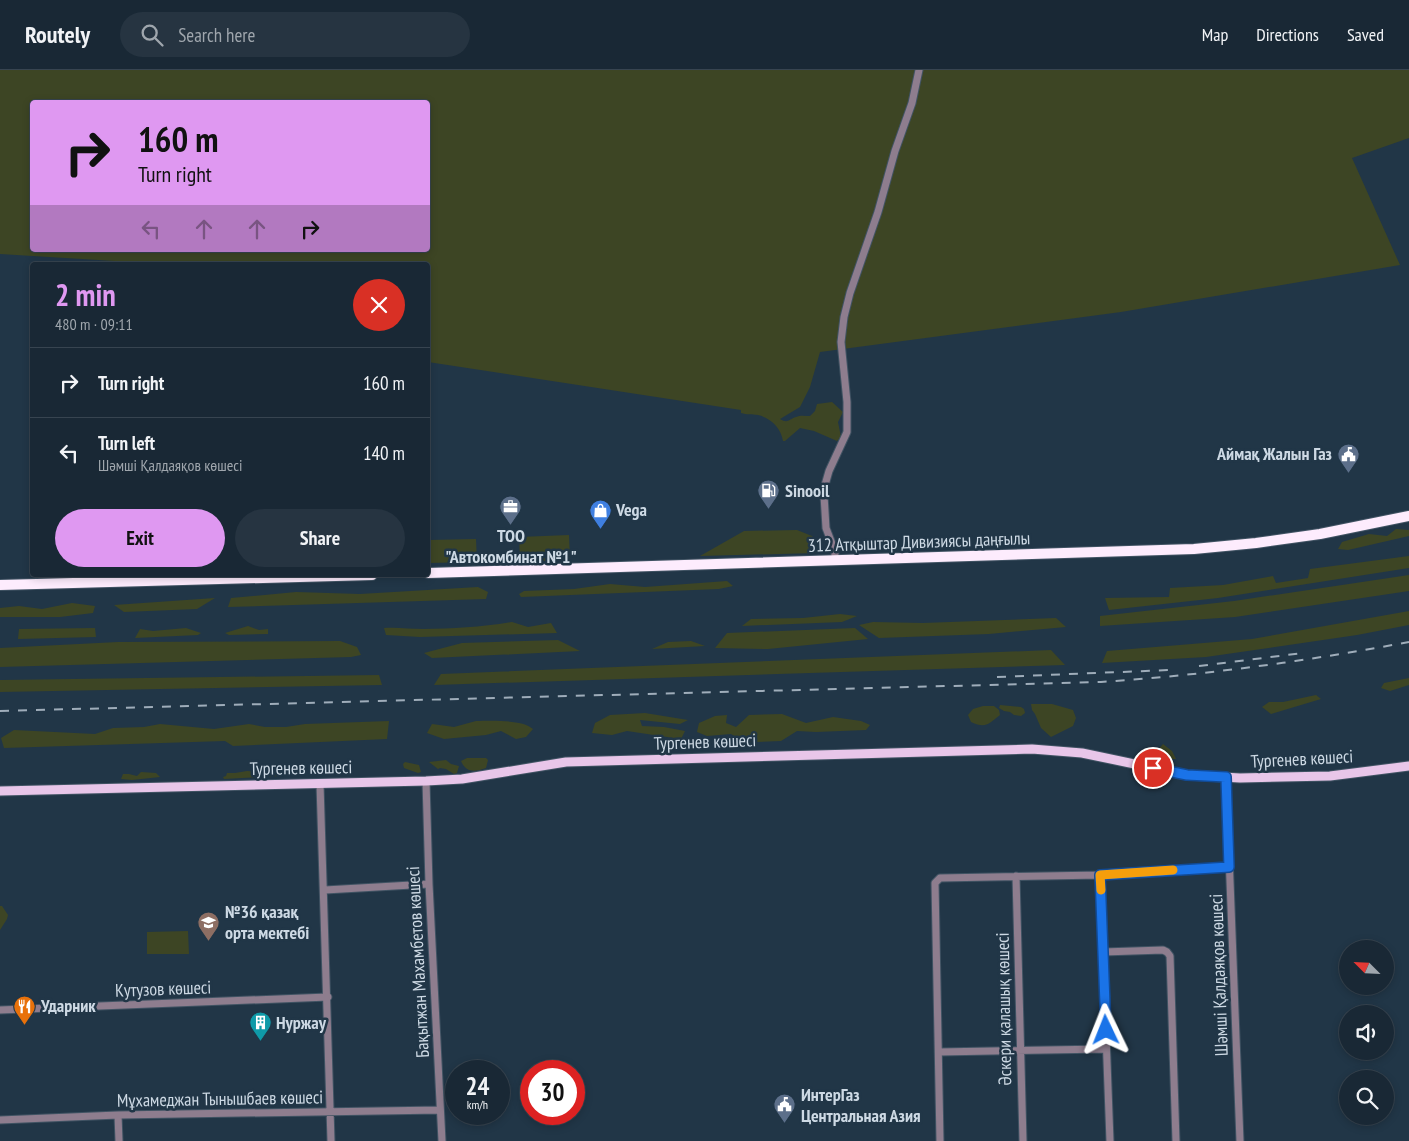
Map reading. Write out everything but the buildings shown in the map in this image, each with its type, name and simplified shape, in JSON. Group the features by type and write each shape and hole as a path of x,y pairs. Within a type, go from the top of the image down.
{"highway":[{"name":"312 Атқыштар Дивизиясы даңғылы","path":"430,574 1194,549 1320,534 1409,516"},
{"path":"0,585 298,577"}],"main road":[{"name":"Тургенев көшесі","path":"0,791 426,781 462,779 566,762 1032,749 1082,753 1187,775 1226,777 1330,776 1409,766"}],"street":[{"path":"836,561 834,549 826,528 824,495 830,471 847,432 841,342 844,317 850,293 878,212 895,151 912,103 919,70"},
{"name":"Шәмші Қалдаяқов көшесі","path":"1226,777 1240,1141"},
{"name":"Бақытжан Махамбетов көшесі","path":"426,781 429,884 442,1141"},
{"path":"320,784 332,1141"},
{"path":"940,1141 935,883 937,880 940,878 1100,875 1229,867"},
{"path":"1100,875 1110,1141"},
{"name":"Әскери қалашық көшесі","path":"1016,876 1023,1141"},
{"path":"324,890 429,884"},
{"path":"1103,952 1163,950 1170,956 1176,1141"},
{"name":"Кутузов көшесі","path":"0,1010 328,997"},
{"path":"939,1052 1106,1049"},
{"name":"Мұхамеджан Тынышбаев көшесі","path":"0,1120 118,1115 440,1110"},
{"path":"118,1115 119,1141"}],"green space":[{"path":"0,70 1409,70 1409,138 1352,158 1400,265 1121,312 820,352 810,387 800,407 780,419 787,421 799,416 810,416 815,411 817,404 832,402 843,412 838,422 841,437 837,441 814,431 800,428 783,441 778,428 771,421 763,416 741,413 741,410 430,362 430,262 131,262 0,254"},
{"path":"1396,529 1409,530 1409,536 1348,550 1338,549 1342,542 1369,534 1387,536"},
{"path":"797,530 812,536 820,544 817,553 700,556 744,531"},
{"path":"569,535 570,560 520,562 519,537"},
{"path":"476,539 477,562 430,563 430,540"},
{"path":"1409,556 1409,568 1218,598 1109,610 1105,598 1169,597 1170,588 1223,585 1273,576 1276,583 1308,578 1310,569"},
{"path":"1409,575 1409,591 1235,617 1100,626 1100,616 1234,601"},
{"path":"727,581 733,586 719,589 521,597 519,594 524,591 574,589 610,584 645,587"},
{"path":"478,587 488,592 486,599 228,607 231,598 296,592 360,594"},
{"path":"215,598 197,609 124,612 114,605"},
{"path":"72,603 95,606 93,613 60,617 0,617 0,608 19,606 42,609"},
{"path":"1409,611 1409,625 1357,635 1206,657 1102,663 1107,651 1252,639"},
{"path":"840,614 857,616 842,622 742,626 751,619 803,618"},
{"path":"1056,618 1066,627 989,634 879,638 859,625 873,622 923,623"},
{"path":"512,622 528,627 551,623 557,633 420,637 386,635 384,628 456,628"},
{"path":"248,626 259,630 268,629 268,634 229,635 225,633"},
{"path":"95,628 96,637 18,639 19,629"},
{"path":"186,628 201,633 198,635 135,638 140,629 153,631"},
{"path":"855,628 868,639 768,649 715,648 727,633"},
{"path":"558,640 580,651 432,658 424,653 462,643"},
{"path":"340,641 357,647 361,655 351,657 0,667 0,648 118,642"},
{"path":"691,641 705,646 652,649 668,642"},
{"path":"1051,650 1065,665 434,685 441,674"},
{"path":"379,675 382,685 0,692 0,680"},
{"path":"1409,678 1409,685 1390,691 1381,688 1384,683"},
{"path":"1316,695 1321,699 1271,714 1262,707 1269,702 1283,702"},
{"path":"1031,704 1052,704 1073,710 1076,718 1073,726 1051,737 1041,728"},
{"path":"1000,705 1021,707 1025,713 1021,716 1014,715 999,708"},
{"path":"983,706 994,706 999,710 1000,715 987,725 971,722 968,715 973,709"},
{"path":"645,713 688,720 680,724 640,720 642,726 664,727 685,731 681,739 627,731 612,735 592,733 595,723 610,715"},
{"path":"782,714 806,723 833,717 861,721 870,725 866,730 797,731 781,741 742,741 731,734 707,736 697,732 699,723 715,716 727,715 726,723 736,727 749,715"},
{"path":"389,721 387,739 233,746 225,741 4,748 1,738 14,730 95,734 113,728 144,727 160,724 214,729 249,724 265,727 286,727 305,724"},
{"path":"476,721 514,722 533,729 526,737 516,739 501,731 486,735 444,739 427,733 432,724 454,727"},
{"path":"1163,744 1172,751 1176,759 1146,759 1146,754 1156,752"},
{"path":"467,758 486,758 488,760 486,768 475,771 468,770 461,761"},
{"path":"446,760 451,764 459,766 457,773 454,774 446,769 438,769 429,762"},
{"path":"405,762 419,765 421,772 418,773 404,768 403,764"},
{"path":"283,771 284,773 280,776 224,779 223,777 227,773"},
{"path":"141,772 156,773 160,777 132,780 121,779 123,774 137,776"},
{"path":"0,906 8,915 0,930"},
{"path":"188,931 189,954 147,954 147,932"}],"railway":[{"path":"0,711 1101,682 1256,666 1409,642"},
{"path":"1199,666 1303,653"},
{"path":"997,677 1169,670"}],"slow traffic":[{"path":"1101,890 1100,875 1173,870"}],"place":[{"name":"Аймақ Жалын Газ","path":"1348,473"},
{"name":"Sinooil","path":"769,510"},
{"name":"ТОО \"Автокомбинат №1\"","path":"511,525"},
{"name":"Vega","path":"600,529"},
{"name":"№36 қазақ орта мектебі","path":"209,941"},
{"name":"Ударник","path":"25,1025"},
{"name":"Нуржау","path":"260,1042"},
{"name":"ИнтерГаз Центральная Азия","path":"785,1124"}],"route":[{"path":"1106,1030 1100,875 1229,867 1226,777 1187,775 1153,768"}]}
